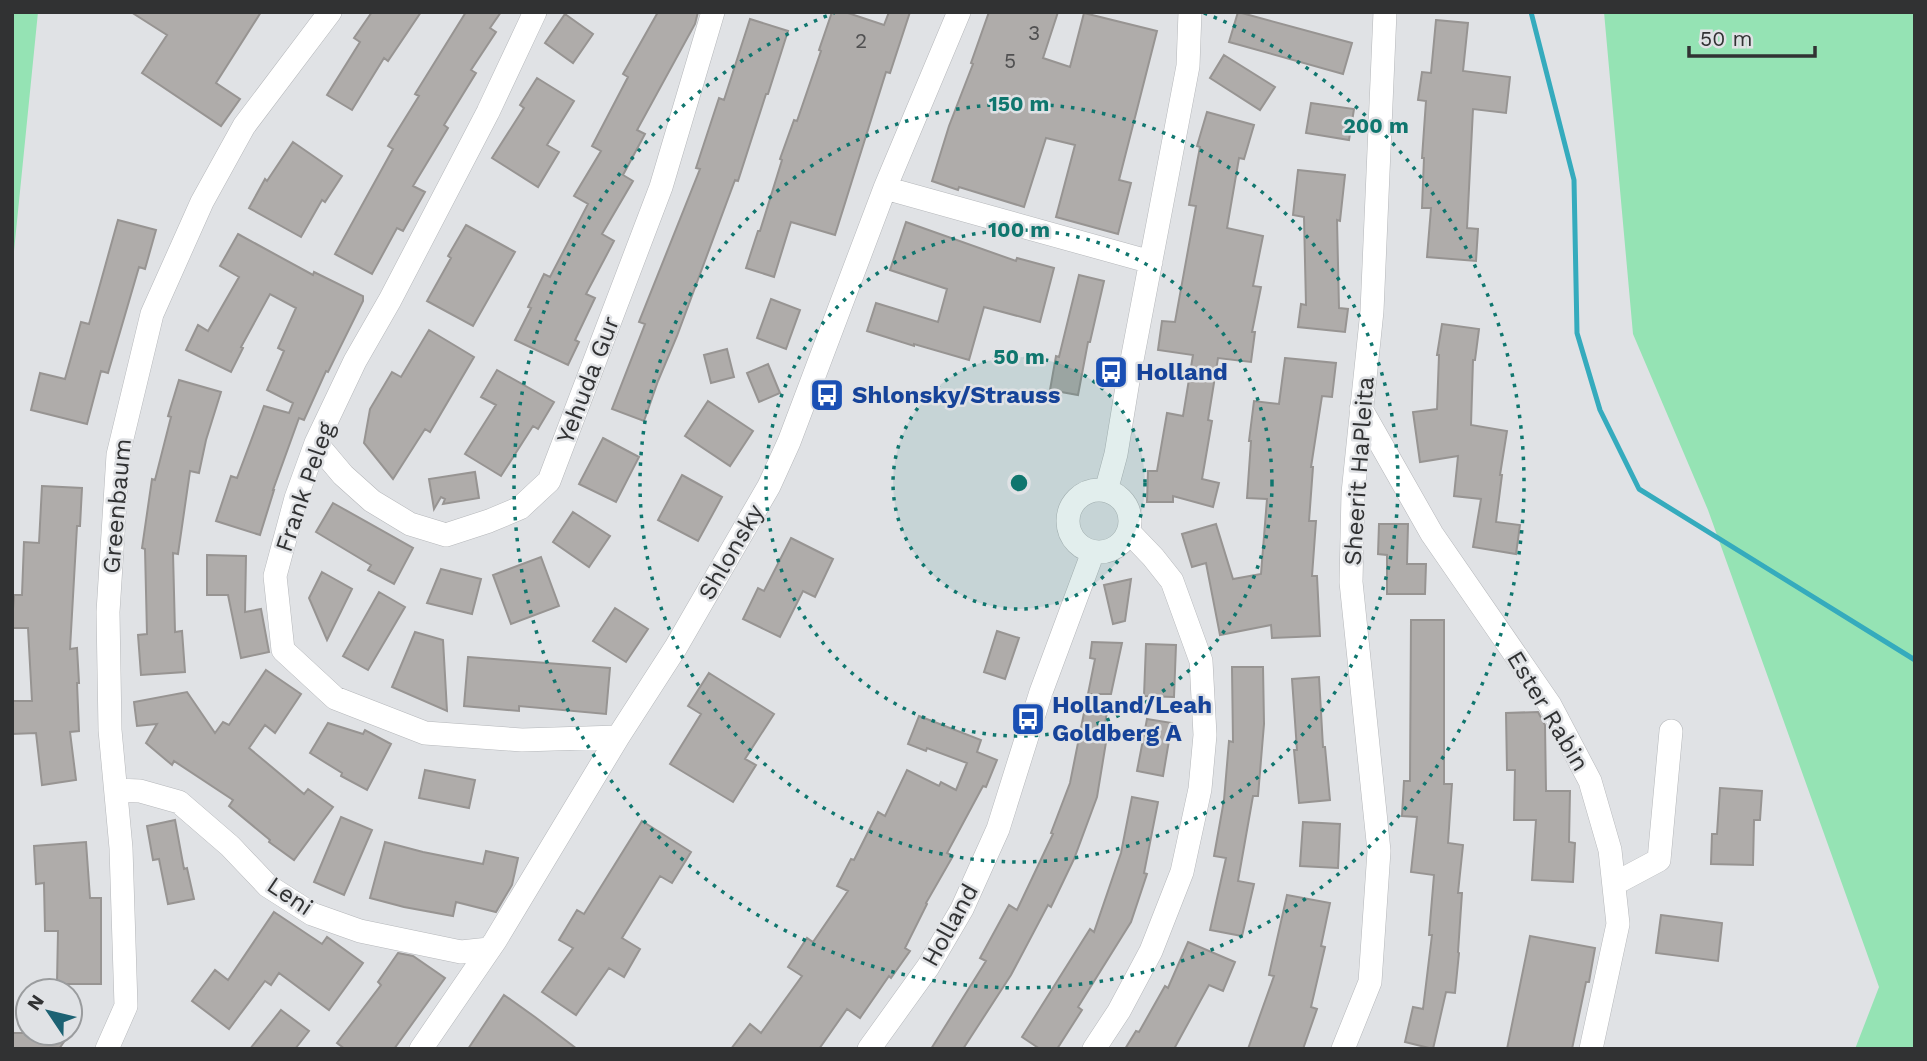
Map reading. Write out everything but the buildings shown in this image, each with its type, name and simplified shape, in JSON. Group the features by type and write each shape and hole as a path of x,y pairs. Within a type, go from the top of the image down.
{"street":[{"name":"Greenbaum","path":"107,1049 125,1006 121,848 110,730 108,612 118,455 152,314 202,202 244,126 330,12"},
{"name":"Frank Peleg","path":"536,12 390,300 355,361 316,443 296,498 275,576 283,650 335,698 425,733 522,740 618,737"},
{"name":"Yehuda Gur","path":"316,443 343,475 372,501 410,524 446,535 520,508 549,481 661,187 713,12"},
{"name":"Shlonsky","path":"421,1049 489,950 676,647 769,486 789,442 885,188 959,12"},
{"path":"1106,491 1116,454 1188,66 1190,12"},
{"name":"Sheerit HaPleita","path":"1343,1049 1370,982 1379,851 1351,582 1353,493 1372,310 1385,12"},
{"path":"885,188 1150,262"},
{"name":"Ester Rabin","path":"1360,410 1432,534 1550,705 1590,781 1610,850 1618,924 1591,1049"},
{"path":"1106,491 1117,496 1126,506 1130,516 1129,532 1119,546 1109,551 1093,552 1082,547 1073,537 1069,516 1074,504 1084,494 1106,491"},
{"path":"1094,1049 1119,1011 1151,951 1182,873 1200,789 1205,735 1201,661 1172,581 1129,532"},
{"name":"Holland","path":"869,1049 928,967 962,909 999,829 1041,692 1093,552"},
{"path":"1614,884 1659,860 1671,731"},
{"name":"Leni","path":"116,790 140,791 179,802 230,846 268,886 312,914 360,931 461,952 489,950"}],"green space":[{"path":"12,12 38,12 12,271"},
{"path":"1604,12 1915,12 1915,1049 1855,1049 1879,987 1708,510 1633,334"}],"waterway":[{"path":"1531,12 1574,180 1577,333 1600,410 1639,489 1915,660"}],"place":[{"name":"Holland","path":"1111,372"},
{"name":"Shlonsky/Strauss","path":"827,395"},
{"name":"Holland/Leah Goldberg A","path":"1028,719"}]}
